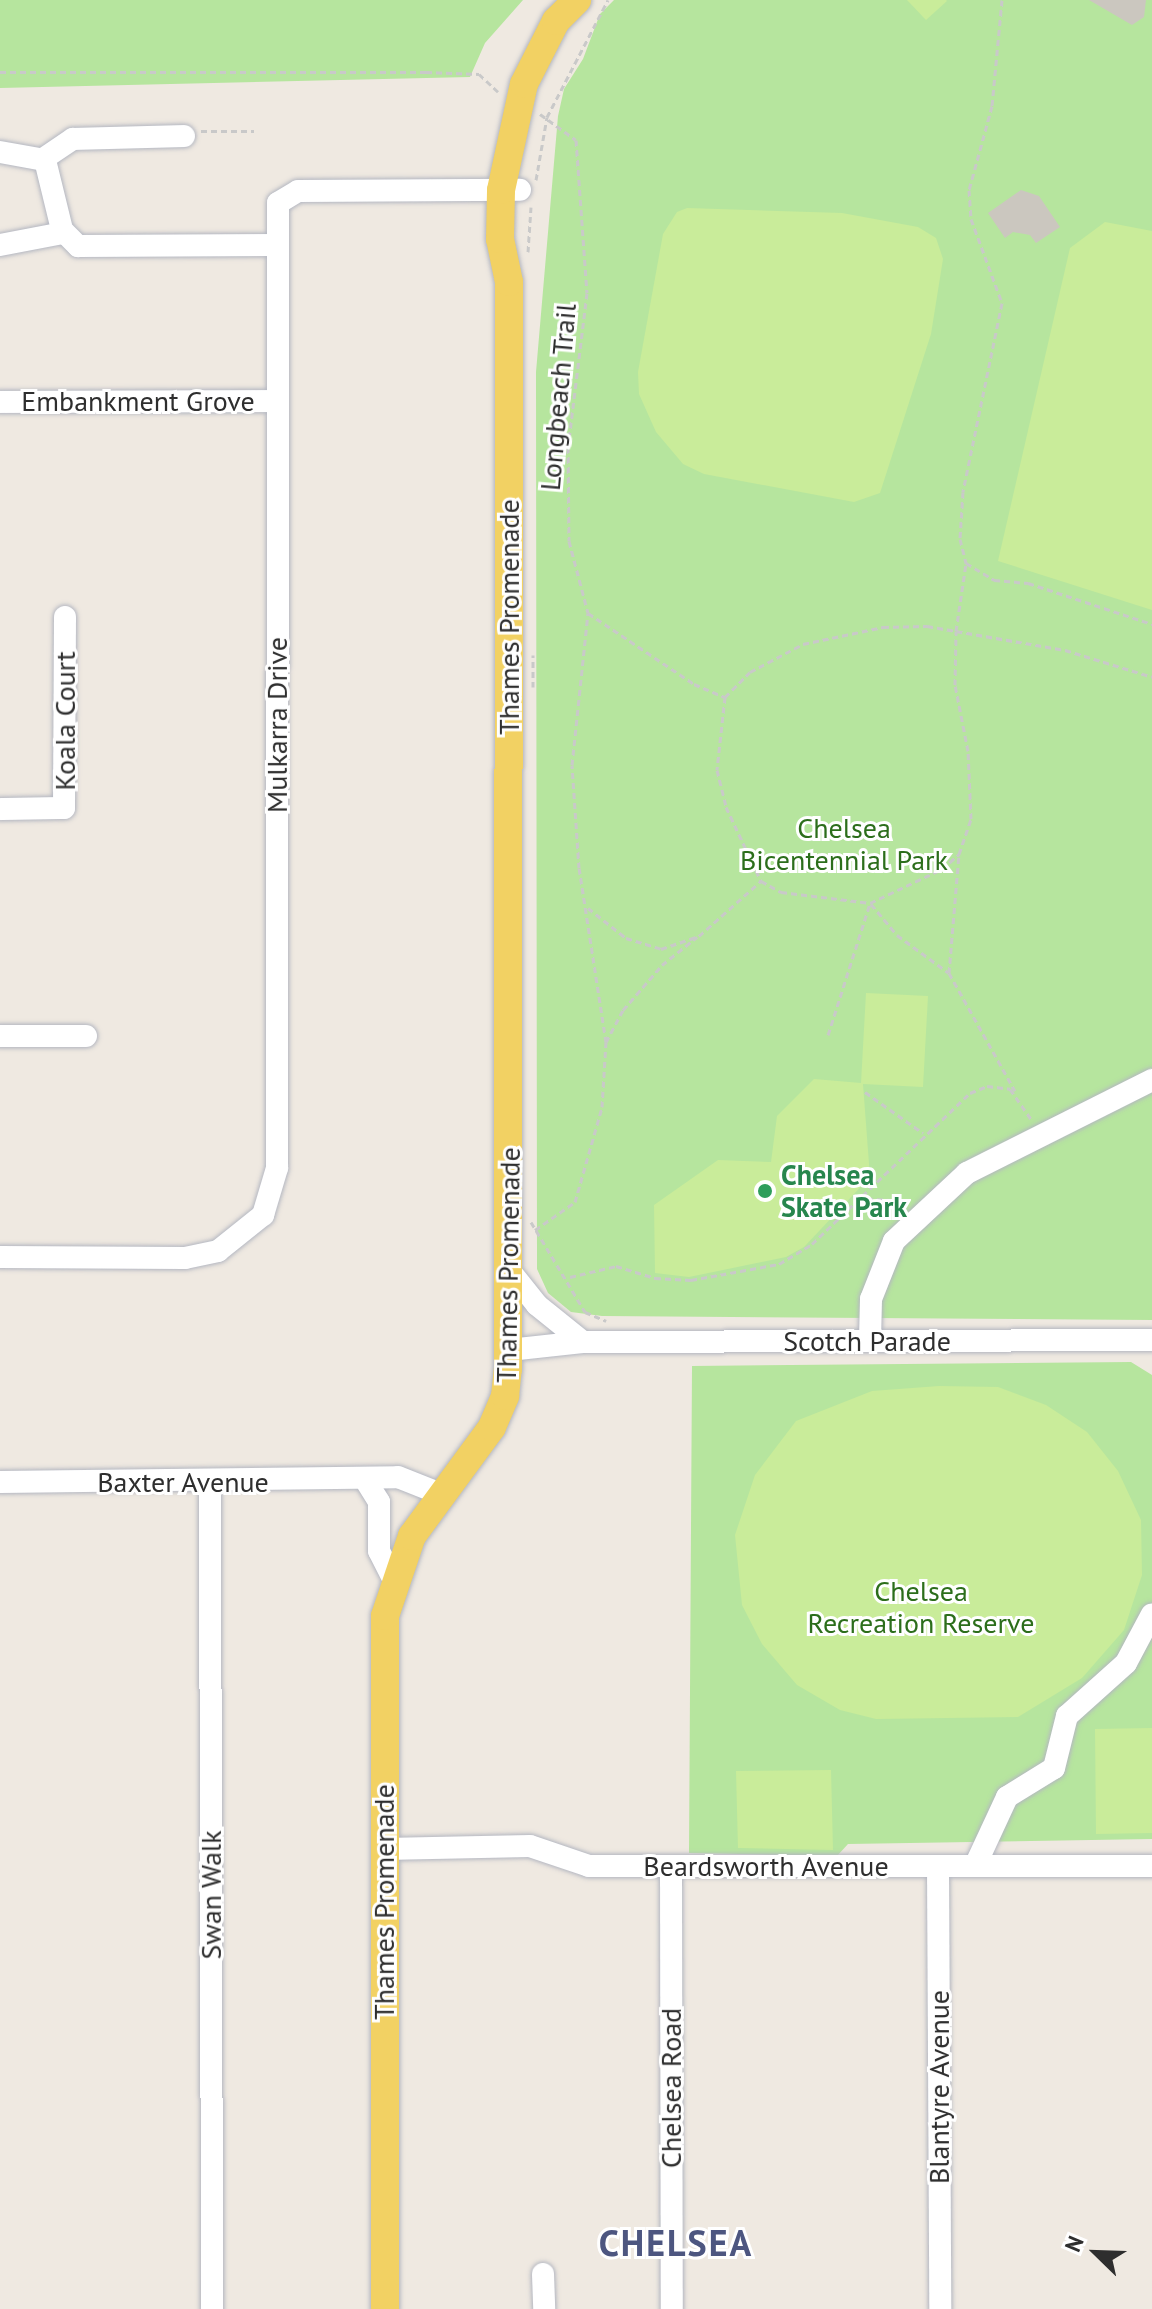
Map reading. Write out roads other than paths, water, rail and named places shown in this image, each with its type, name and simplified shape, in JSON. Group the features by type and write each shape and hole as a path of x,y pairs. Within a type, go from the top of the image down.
{"main road":[{"name":"Thames Promenade","path":"385,2309 383,1641 394,1580 436,1500 496,1419 507,1388 510,1271 510,190 534,112 579,0"}],"street":[{"path":"0,152 43,159 73,139 184,136"},
{"path":"43,159 63,233 81,246 275,239"},
{"name":"Mulkarra Drive","path":"0,1257 185,1258 218,1251 263,1215 274,1191 275,239 278,203 296,191 510,190"},
{"path":"0,245 63,233"},
{"name":"Embankment Grove","path":"0,402 276,401"},
{"name":"Koala Court","path":"0,809 64,808 65,617"},
{"path":"0,1036 86,1036"},
{"path":"870,1340 871,1299 894,1241 967,1173 1152,1080"},
{"path":"510,1271 537,1305 583,1342"},
{"name":"Scotch Parade","path":"509,1343 1152,1340"},
{"name":"Baxter Avenue","path":"0,1482 366,1481 404,1478 436,1500"},
{"path":"366,1481 379,1502 379,1551 394,1580"},
{"name":"Swan Walk","path":"210,1482 212,2309"},
{"path":"975,1866 1007,1797 1054,1768 1067,1716 1126,1663 1152,1614"},
{"name":"Beardsworth Avenue","path":"384,1849 530,1846 589,1866 671,1868 1152,1866"},
{"name":"Blantyre Avenue","path":"938,1866 940,2309"},
{"name":"Chelsea Road","path":"671,1868 672,2309"},
{"path":"543,2274 544,2309"}],"place":[{"name":"Chelsea Skate Park","path":"765,1191"}],"district":[{"name":"CHELSEA","path":"676,2243"}],"park label":[{"name":"Chelsea Bicentennial Park","path":"844,844"},
{"name":"Chelsea Recreation Reserve","path":"921,1607"}]}
